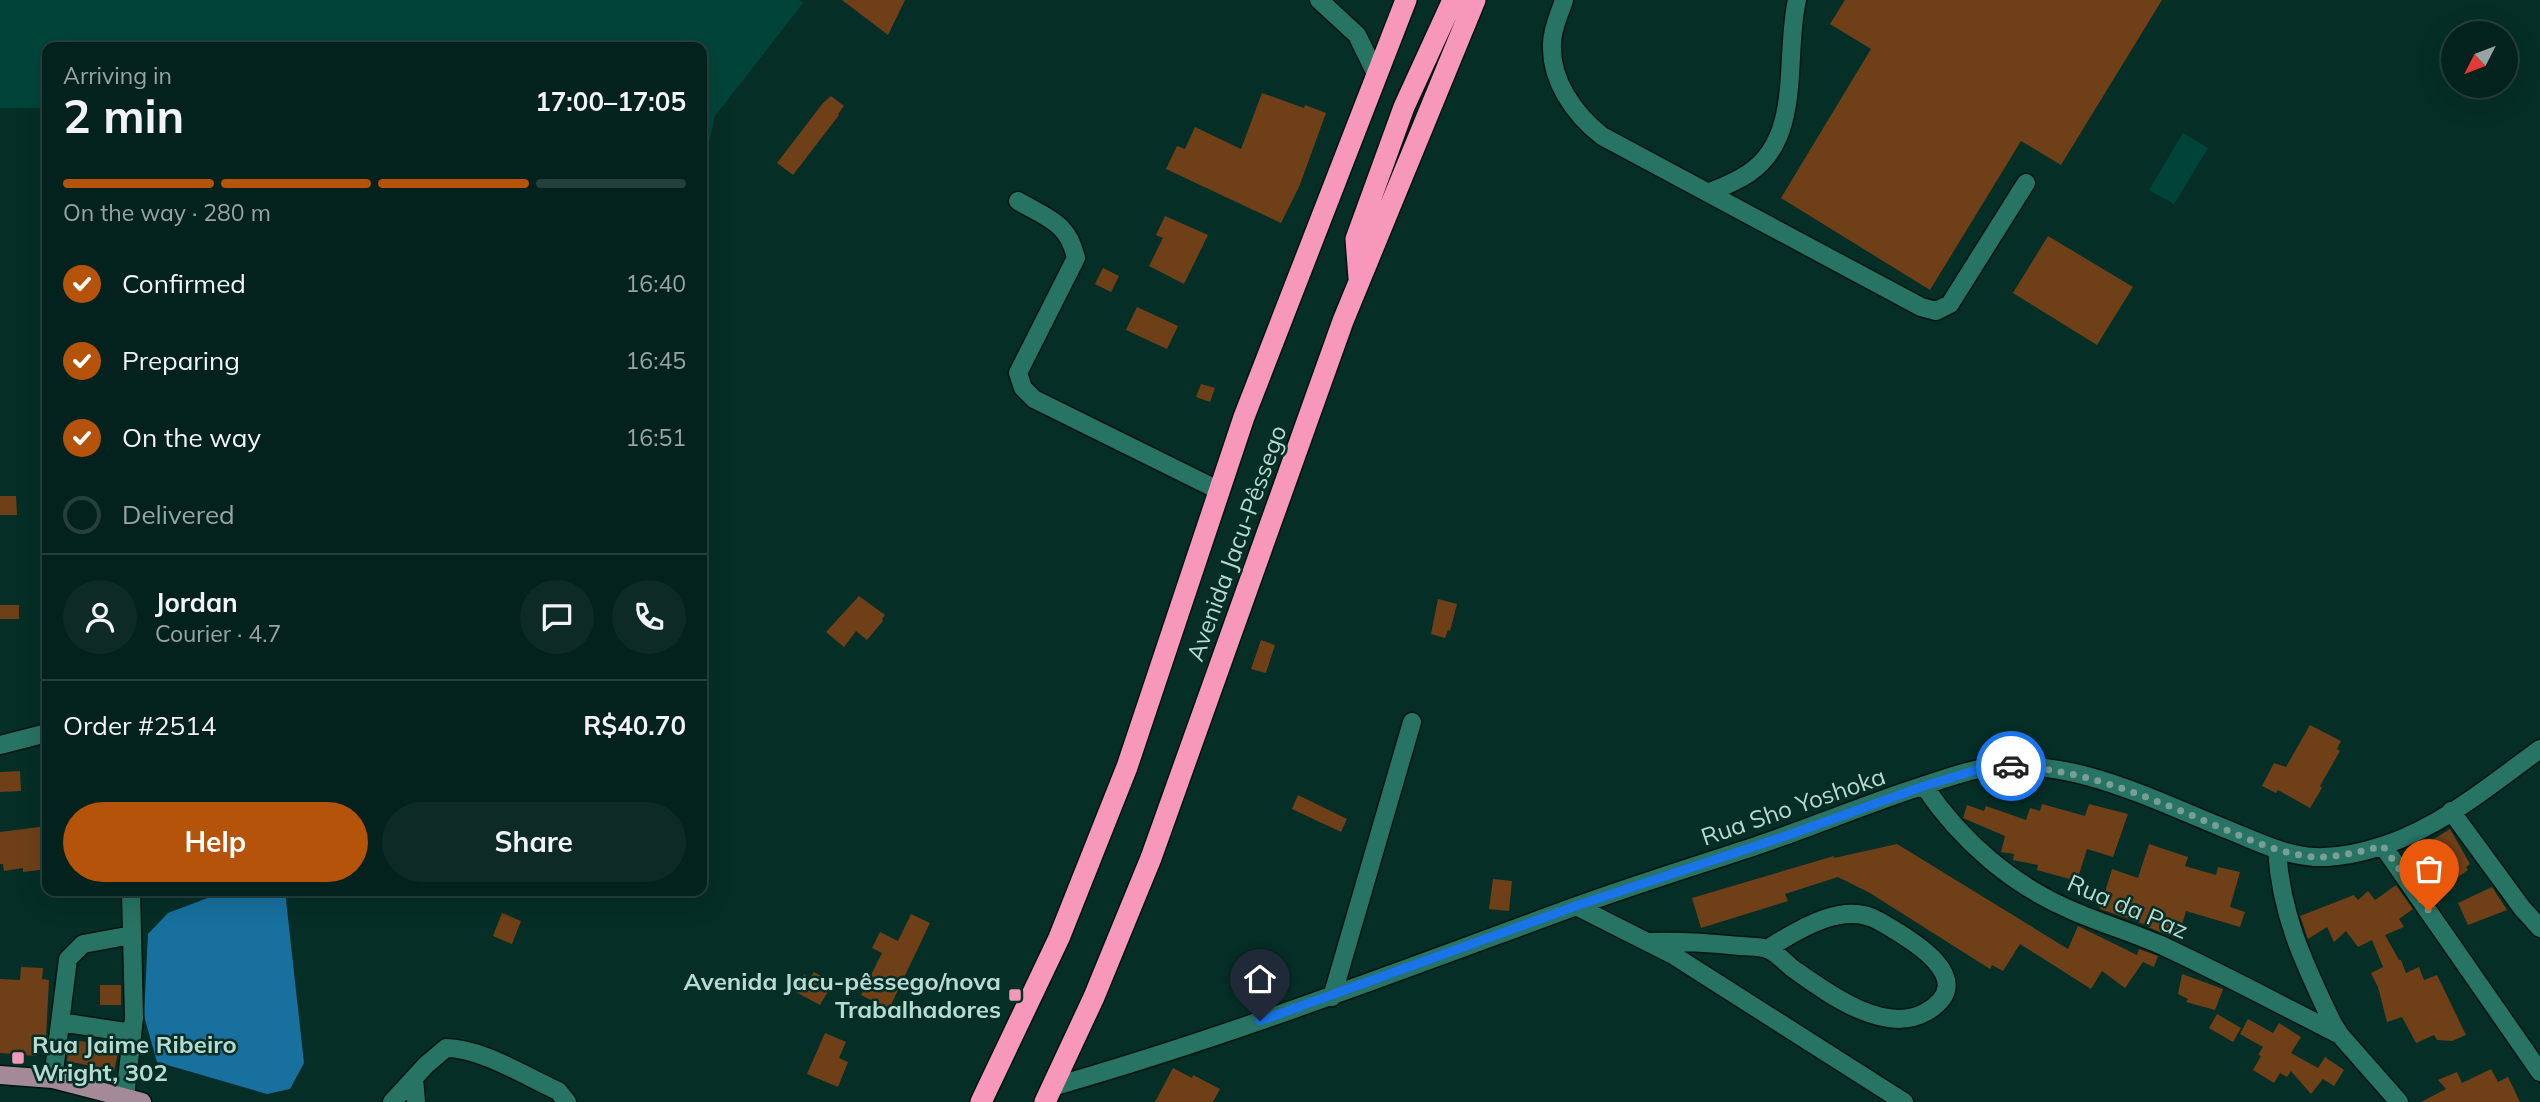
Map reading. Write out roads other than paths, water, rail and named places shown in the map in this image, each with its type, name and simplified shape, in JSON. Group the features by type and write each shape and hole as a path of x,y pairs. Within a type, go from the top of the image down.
{"highway":[{"name":"Avenida Jacu-Pêssego","path":"981,1102 1059,938 1127,767 1218,490 1406,0"},
{"path":"1381,171 1384,131 1440,0"},
{"path":"1359,284 1356,239 1404,107 1453,0"},
{"name":"Avenida Jacu-Pêssego","path":"1048,1095 1094,997 1151,858 1343,321 1475,0"}],"main road":[{"path":"0,1074 53,1079 134,1100"}],"street":[{"path":"1319,0 1339,8 1357,35 1376,74"},
{"path":"1564,0 1552,40 1553,61 1559,83 1583,122 1602,136 1921,307 1936,311 1950,304 2026,183"},
{"path":"1710,192 1751,172 1776,145 1784,125 1797,0"},
{"path":"1018,201 1060,225 1072,239 1076,258 1018,373 1023,388 1034,399 1218,490"},
{"path":"1332,997 1412,722"},
{"path":"0,745 42,734"},
{"name":"Rua Sho Yoshoka","path":"1048,1095 1332,997 1576,906 1980,769 2012,766 2082,775 2277,850 2314,857 2331,857 2383,846 2408,836 2451,811 2540,749"},
{"name":"Rua da Paz","path":"1924,786 1940,809 1978,849 2020,884 2075,912 2160,944 2340,1035"},
{"path":"2451,811 2522,908 2540,928"},
{"path":"2383,846 2540,1072"},
{"path":"2277,850 2282,899 2314,982 2340,1035 2399,1102"},
{"path":"131,896 134,1100"},
{"path":"1576,906 1650,942 1762,1010 1903,1102"},
{"path":"1650,942 1694,941 1767,949 1853,1007 1892,1019 1919,1016 1938,1005 1946,987 1942,966 1914,941 1867,914 1835,915 1797,931 1767,949"},
{"path":"53,1079 68,959 83,944 132,935"},
{"path":"60,1022 132,1033"},
{"path":"392,1102 446,1048 459,1048 476,1054 558,1091 567,1102"},
{"path":"414,1078 416,1102"}],"water":[{"path":"213,896 286,896 304,1063 290,1089 267,1094 157,1062 144,1016 148,934 168,913"}],"place":[{"name":"Avenida Jacu-pêssego/nova Trabalhadores","path":"1015,995"},
{"name":"Rua Jaime Ribeiro Wright, 302","path":"18,1058"}]}
